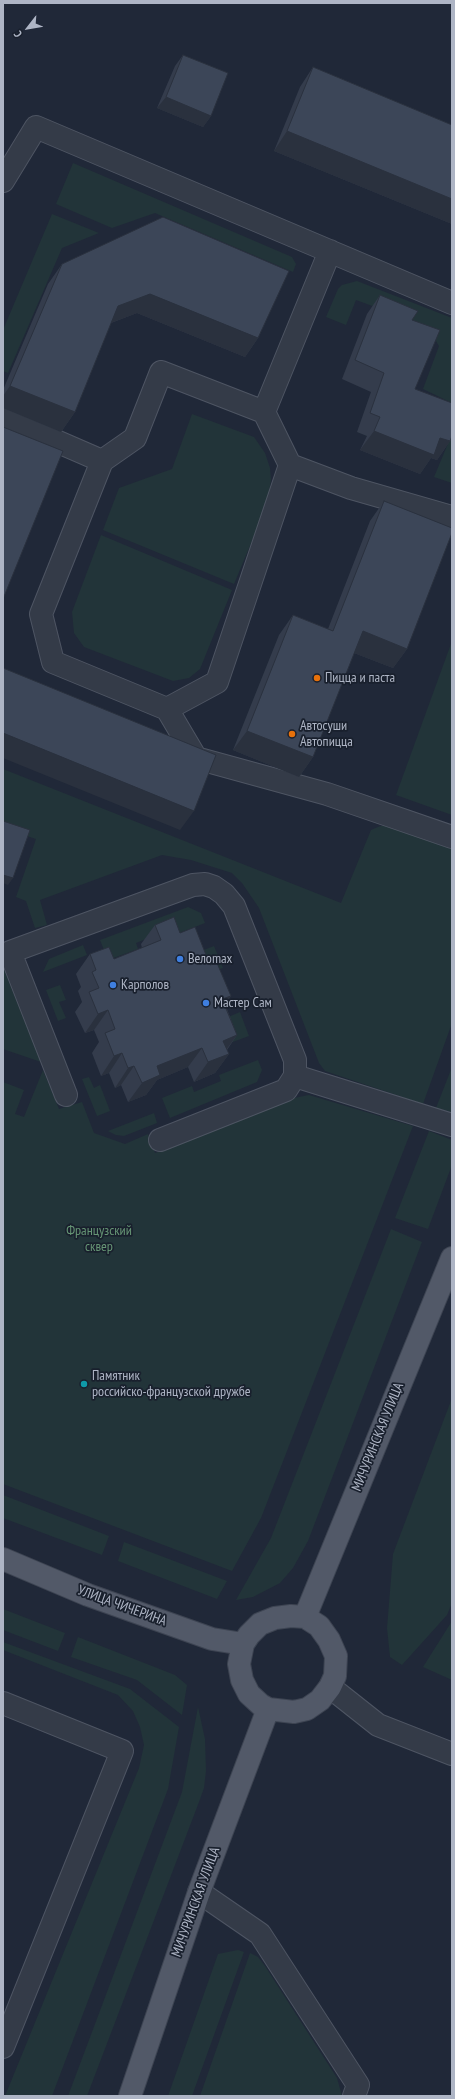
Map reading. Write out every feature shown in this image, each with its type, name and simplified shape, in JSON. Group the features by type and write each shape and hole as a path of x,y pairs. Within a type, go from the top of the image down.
{"main road":[{"name":"МИЧУРИНСКАЯ УЛИЦА","path":"305,1617 452,1258"},
{"name":"УЛИЦА ЧИЧЕРИНА","path":"3,1559 96,1598 212,1639 243,1644"},
{"path":"280,1617 305,1617 319,1626 329,1640 336,1656 335,1676 330,1687 320,1700 307,1709 294,1712 268,1709 249,1694 242,1680 239,1664 243,1644 249,1635 260,1624 280,1617"},
{"name":"МИЧУРИНСКАЯ УЛИЦА","path":"130,2096 199,1892 268,1709"}],"street":[{"path":"3,181 36,127 452,302"},
{"path":"264,412 330,251"},
{"path":"452,517 351,488 290,465 264,412 161,372 135,438 102,461 41,614 53,662 167,709 196,758 327,794 452,837"},
{"path":"3,418 102,461"},
{"path":"167,709 217,682 290,465"},
{"path":"66,1095 10,952 193,884 205,884 214,887 224,894 234,906 295,1060 295,1076 286,1090 160,1140"},
{"path":"295,1076 452,1125"},
{"path":"330,1687 378,1724 452,1754"},
{"path":"3,1703 122,1751 3,2047"},
{"path":"199,1892 260,1934 358,2085 354,2096"}],"green space":[{"path":"73,163 292,257 296,264 293,272 155,213 112,228 56,204"},
{"path":"52,214 99,233 62,248 8,373 3,371 3,330"},
{"path":"357,281 452,318 452,403 423,389 439,346 427,326 356,300 346,325 326,317 338,289 342,285"},
{"path":"192,414 254,437 265,453 270,468 271,480 269,492 257,529 234,584 103,530 119,488 172,469"},
{"path":"452,434 452,483 434,477"},
{"path":"101,535 232,590 200,669 189,678 173,681 84,647 74,633 72,612"},
{"path":"452,641 452,815 396,795"},
{"path":"3,769 341,903 371,830 384,825 452,849 452,1023 423,1104 325,1071 319,1063 259,908 242,883 232,873 191,860 162,855 40,900 47,925 35,928 26,901 16,897 36,839 3,828"},
{"path":"188,907 201,913 205,923 166,938 163,932 136,943 138,949 108,960 100,940"},
{"path":"83,945 87,955 43,972 49,959"},
{"path":"214,946 223,968 204,975 196,953"},
{"path":"3,967 41,1062 3,1049"},
{"path":"60,985 66,1000 59,1002 66,1018 58,1021 46,990"},
{"path":"240,1012 249,1036 230,1043 221,1020"},
{"path":"258,1060 262,1070 257,1082 170,1118 162,1098 192,1086 194,1092 221,1081 219,1075"},
{"path":"452,1067 452,1112 436,1108"},
{"name":"Французский сквер","path":"43,1070 59,1109 82,1102 94,1133 125,1144 148,1134 155,1153 289,1099 309,1095 413,1126 261,1518 232,1571 3,1484 3,1082 24,1090 15,1114 24,1117"},
{"path":"89,1077 94,1088 100,1085 110,1111 97,1116 82,1079"},
{"path":"154,1113 157,1123 124,1136 116,1135 108,1131"},
{"path":"429,1131 452,1140 452,1165 428,1229 395,1218"},
{"path":"391,1229 422,1242 308,1541 293,1568 280,1583 253,1597 236,1600 271,1538"},
{"path":"452,1398 452,1603 447,1615 402,1665 390,1657 387,1628 393,1554"},
{"path":"3,1495 109,1536 102,1555 3,1518"},
{"path":"124,1542 227,1581 217,1599 118,1561"},
{"path":"3,1609 65,1633 58,1651 3,1630"},
{"path":"452,1621 452,1680 423,1667"},
{"path":"78,1637 175,1675 187,1685 182,1715 137,1680 71,1657"},
{"path":"3,1642 130,1689 179,1727 168,1789 52,2096 5,2096 139,1768 144,1745 140,1727 133,1711 118,1695 3,1650"},
{"path":"198,1707 205,1739 206,1771 204,1788 87,2096 68,2096 182,1792"},
{"path":"238,1950 244,1952 192,2096 168,2096 218,1954"},
{"path":"250,1953 258,1957 265,1966 337,2078 342,2096 200,2096"}],"building":[{"path":"183,55 228,73 211,116 166,97"},
{"path":"313,67 452,125 452,199 287,131"},
{"path":"163,217 289,271 258,338 150,294 118,306 75,412 10,386 62,264"},
{"path":"380,295 418,311 412,320 440,330 415,389 452,403 452,436 450,441 440,438 434,455 374,431 380,417 370,413 384,373 355,360"},
{"path":"3,427 63,451 3,599"},
{"path":"384,501 452,528 452,533 407,649 363,631 313,757 247,731 293,615 333,631"},
{"path":"3,668 216,755 194,811 3,733"},
{"path":"3,821 30,830 13,878 3,875"},
{"path":"174,917 180,933 195,927 210,965 217,963 231,996 222,999 237,1035 223,1041 229,1054 208,1062 202,1048 157,1066 160,1075 142,1083 134,1066 128,1068 122,1053 114,1056 105,1033 115,1029 108,1010 98,1014 89,992 99,988 92,972 96,970 90,954 109,947 114,959 161,940 155,925"}],"place":[{"name":"Пицца и паста","path":"317,678"},
{"name":"Автосуши Автопицца","path":"292,734"},
{"name":"Велоmax","path":"180,959"},
{"name":"Карполов","path":"113,985"},
{"name":"Мастер Сам","path":"206,1003"},
{"name":"Памятник российско-французской дружбе","path":"84,1384"}]}
